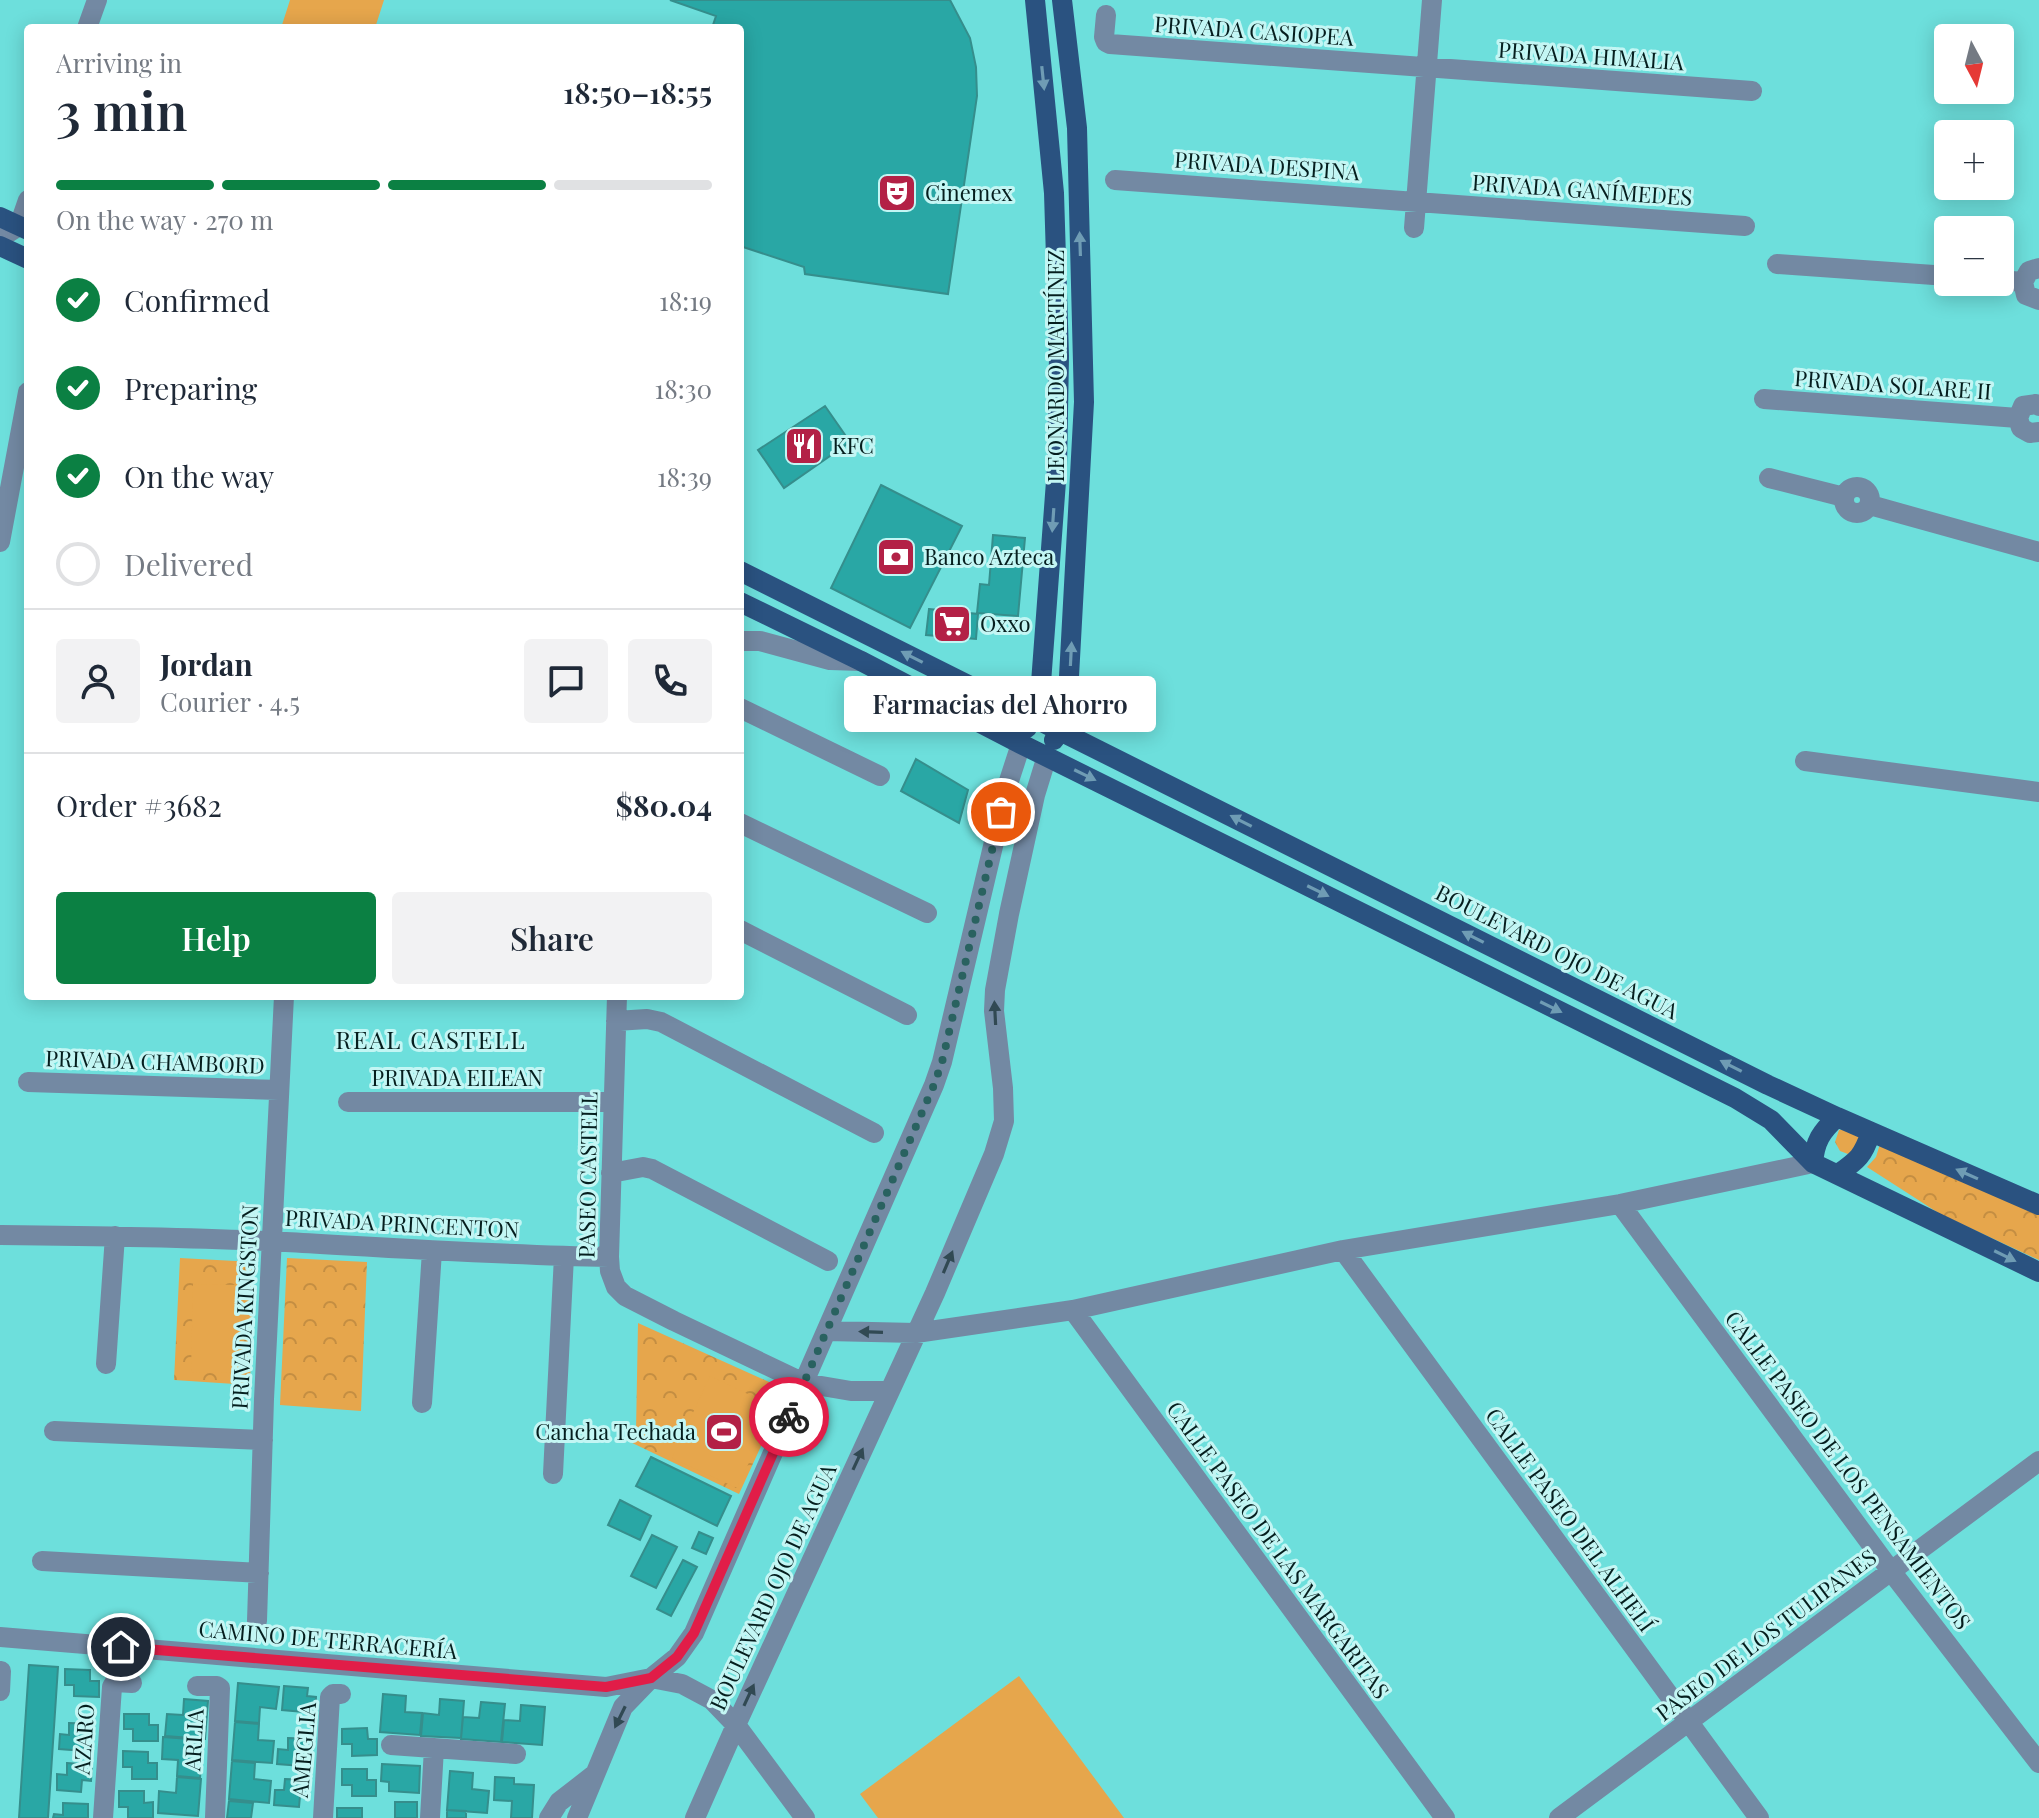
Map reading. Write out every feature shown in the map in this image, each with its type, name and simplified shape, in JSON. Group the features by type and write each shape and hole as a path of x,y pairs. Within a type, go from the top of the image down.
{"main road":[{"name":"LEONARDO MARTÍNEZ","path":"1032,717 1041,683 1057,468 1059,356 1054,193 1035,0"},
{"name":"LEONARDO MARTÍNEZ","path":"1059,731 1068,695 1082,455 1083,369 1077,128 1062,0"},
{"path":"0,217 24,228"},
{"path":"0,246 24,257"},
{"path":"1082,299 1058,330 1083,369"},
{"name":"BOULEVARD OJO DE AGUA","path":"744,573 1740,1071 2039,1205"},
{"path":"744,604 1735,1098 1771,1120 1813,1163 2039,1272"},
{"path":"1021,744 1032,717"},
{"name":"BOULEVARD OJO DE AGUA","path":"1047,756 1059,731"},
{"path":"1813,1163 1814,1146 1837,1117"},
{"path":"1838,1174 1865,1151 1871,1132"}],"street":[{"path":"88,24 97,0"},
{"path":"1414,228 1432,0"},
{"name":"PRIVADA CASIOPEA","path":"1106,15 1104,37 1110,44 1427,68"},
{"name":"PRIVADA HIMALIA","path":"1427,68 1752,91"},
{"name":"PRIVADA DESPINA","path":"1115,180 1416,201"},
{"name":"PRIVADA GANÍMEDES","path":"1416,201 1745,226"},
{"path":"0,238 24,228"},
{"path":"1777,264 1934,275"},
{"path":"2039,268 2029,271 2023,282 2026,295 2039,300"},
{"path":"2014,281 2023,282"},
{"name":"PRIVADA SOLARE II","path":"1764,399 2018,418"},
{"path":"2039,406 2023,406 2018,418 2021,428 2030,433 2039,432"},
{"path":"0,542 24,413"},
{"path":"1769,478 1844,497 1845,507 1853,514 1863,513 1870,505 2039,552"},
{"path":"744,641 760,641 830,660 861,661"},
{"path":"744,710 880,776"},
{"path":"577,1818 623,1707 677,1657 694,1633 934,1085 1007,787 1021,744"},
{"name":"BOULEVARD OJO DE AGUA","path":"695,1818 994,1154 1004,1121 994,1011 995,990 1035,795 1047,756"},
{"path":"1805,761 2039,792"},
{"path":"744,825 927,913"},
{"path":"744,932 907,1015"},
{"name":"PRIVADA KINGSTON","path":"257,1621 284,1000"},
{"name":"PASEO CASTELL","path":"617,1000 609,1257 616,1287 625,1296 804,1383 851,1391 889,1391"},
{"path":"616,1021 647,1019 661,1022 874,1133"},
{"name":"PRIVADA CHAMBORD","path":"28,1082 279,1090"},
{"name":"PRIVADA EILEAN","path":"348,1102 613,1102"},
{"path":"827,1331 916,1333 1073,1310 1343,1250 1620,1204 1813,1163"},
{"path":"611,1173 643,1167 652,1169 828,1261"},
{"name":"CALLE PASEO DE LOS PENSAMIENTOS","path":"1620,1204 1891,1571 2039,1763"},
{"name":"PRIVADA PRINCENTON","path":"0,1235 115,1236 609,1257"},
{"path":"106,1364 115,1236"},
{"name":"CALLE PASEO DEL ALHELÍ","path":"1343,1250 1759,1818"},
{"path":"422,1403 432,1251"},
{"path":"553,1474 564,1256"},
{"name":"CALLE PASEO DE LAS MARGARITAS","path":"1073,1310 1445,1818"},
{"path":"54,1431 263,1440"},
{"name":"PASEO DE LOS TULIPANES","path":"1559,1818 2039,1461"},
{"path":"42,1561 259,1573"},
{"name":"CAMINO DE TERRACERÍA","path":"0,1637 606,1687 651,1678"},
{"path":"0,1691 1,1671"},
{"path":"651,1678 682,1684 712,1700 736,1725 805,1818"},
{"name":"AZARO","path":"103,1818 112,1687 115,1682 132,1683"},
{"name":"ARLIA","path":"197,1686 220,1688 215,1818"},
{"name":"AMEGLIA","path":"323,1818 330,1697 341,1694"},
{"path":"391,1745 516,1754"},
{"path":"430,1818 434,1748"},
{"path":"549,1818 559,1802 595,1774"}],"green space":[{"path":"290,0 384,0 376,24 282,24"},
{"path":"1839,1130 1857,1132 1862,1141 1857,1151 1848,1154 1840,1151 1835,1142"},
{"path":"1880,1144 2039,1211 2039,1260 1940,1214 1867,1167 1876,1157"},
{"path":"180,1258 254,1262 250,1385 174,1380"},
{"path":"287,1258 367,1262 361,1411 280,1405"},
{"path":"193,1284 237,1285 235,1373 191,1372"},
{"path":"638,1323 787,1390 739,1494 626,1440 626,1425 636,1431"},
{"name":"Cancha Techada","path":"710,1376 775,1407 737,1488 672,1458"},
{"path":"1019,1676 1124,1818 878,1818 860,1794"}],"building":[{"path":"670,0 950,0 970,38 976,67 977,96 948,294 805,274 804,267 744,247 744,24 713,24 716,16"},
{"name":"KFC","path":"825,406 850,442 784,488 758,450"},
{"name":"Banco Azteca","path":"881,485 962,526 910,628 831,588"},
{"path":"993,535 1025,538 1018,616 977,613 980,584 989,585"},
{"name":"Oxxo","path":"929,609 978,614 976,639 926,635"},
{"path":"916,759 968,790 959,823 901,791"},
{"path":"651,1457 731,1496 717,1526 636,1486"},
{"path":"620,1500 651,1516 640,1540 608,1525"},
{"path":"699,1532 713,1538 706,1554 692,1548"},
{"path":"652,1535 677,1547 656,1588 631,1576"},
{"path":"683,1560 697,1567 671,1616 657,1609"},
{"path":"29,1665 58,1667 48,1818 19,1818"},
{"path":"65,1669 90,1670 90,1681 99,1681 99,1697 74,1696 74,1685 65,1685"},
{"path":"238,1683 279,1687 276,1709 260,1707 259,1723 235,1721"},
{"path":"284,1686 308,1688 307,1696 316,1697 315,1713 282,1710"},
{"path":"383,1694 406,1696 405,1712 422,1713 420,1735 380,1732"},
{"path":"184,1699 208,1701 205,1739 165,1736 167,1714 183,1715"},
{"path":"440,1699 464,1701 461,1738 421,1736 423,1713 439,1715"},
{"path":"481,1702 505,1704 501,1742 461,1739 463,1717 479,1718"},
{"path":"521,1705 545,1707 542,1745 502,1742 504,1720 520,1721"},
{"path":"124,1714 149,1714 149,1725 158,1725 158,1741 133,1741 133,1729 124,1729"},
{"path":"235,1722 259,1724 258,1740 274,1741 272,1763 232,1760"},
{"path":"69,1723 94,1724 94,1740 84,1740 84,1751 59,1749 60,1734 69,1735"},
{"path":"367,1728 368,1739 377,1739 377,1755 352,1756 352,1744 342,1744 342,1729"},
{"path":"163,1737 203,1740 200,1778 177,1776 178,1760 162,1759"},
{"path":"288,1738 313,1739 312,1755 303,1755 302,1766 277,1764 278,1749 288,1750"},
{"path":"123,1751 148,1752 148,1763 157,1763 157,1779 132,1779 132,1767 123,1767"},
{"path":"232,1761 255,1763 254,1779 271,1781 269,1803 229,1799"},
{"path":"67,1763 92,1765 91,1781 82,1780 81,1792 57,1790 57,1774 67,1775"},
{"path":"382,1764 420,1766 419,1793 389,1791 389,1782 381,1781"},
{"path":"342,1769 367,1769 367,1780 376,1780 376,1796 352,1796 352,1785 342,1785"},
{"path":"450,1771 473,1773 472,1789 489,1791 487,1813 447,1810"},
{"path":"177,1777 201,1779 198,1816 158,1813 159,1791 176,1793"},
{"path":"495,1777 514,1778 514,1784 534,1785 532,1818 511,1818 512,1801 494,1800"},
{"path":"285,1779 310,1780 309,1796 300,1796 299,1807 274,1805 275,1790 284,1790"},
{"path":"119,1791 144,1791 144,1803 153,1802 153,1818 128,1818 128,1807 119,1807"},
{"path":"229,1801 253,1803 251,1818 227,1818"},
{"path":"395,1802 417,1802 417,1818 395,1818"},
{"path":"63,1803 88,1804 88,1818 53,1818 54,1814 63,1815"},
{"path":"337,1808 362,1808 362,1818 337,1818"},
{"path":"447,1810 466,1811 466,1818 447,1818"}],"way so far":[{"path":"789,1417 934,1085 1001,812"}],"place":[{"name":"Cinemex","path":"897,193"},
{"name":"KFC","path":"804,446"},
{"name":"Banco Azteca","path":"896,557"},
{"name":"Oxxo","path":"952,624"},
{"name":"Farmacias del Ahorro","path":"1001,812"},
{"name":"Cancha Techada","path":"724,1432"}],"district":[{"name":"REAL CASTELL","path":"431,1041"}],"route":[{"path":"121,1647 606,1687 651,1678 677,1657 694,1633 789,1417"}]}
